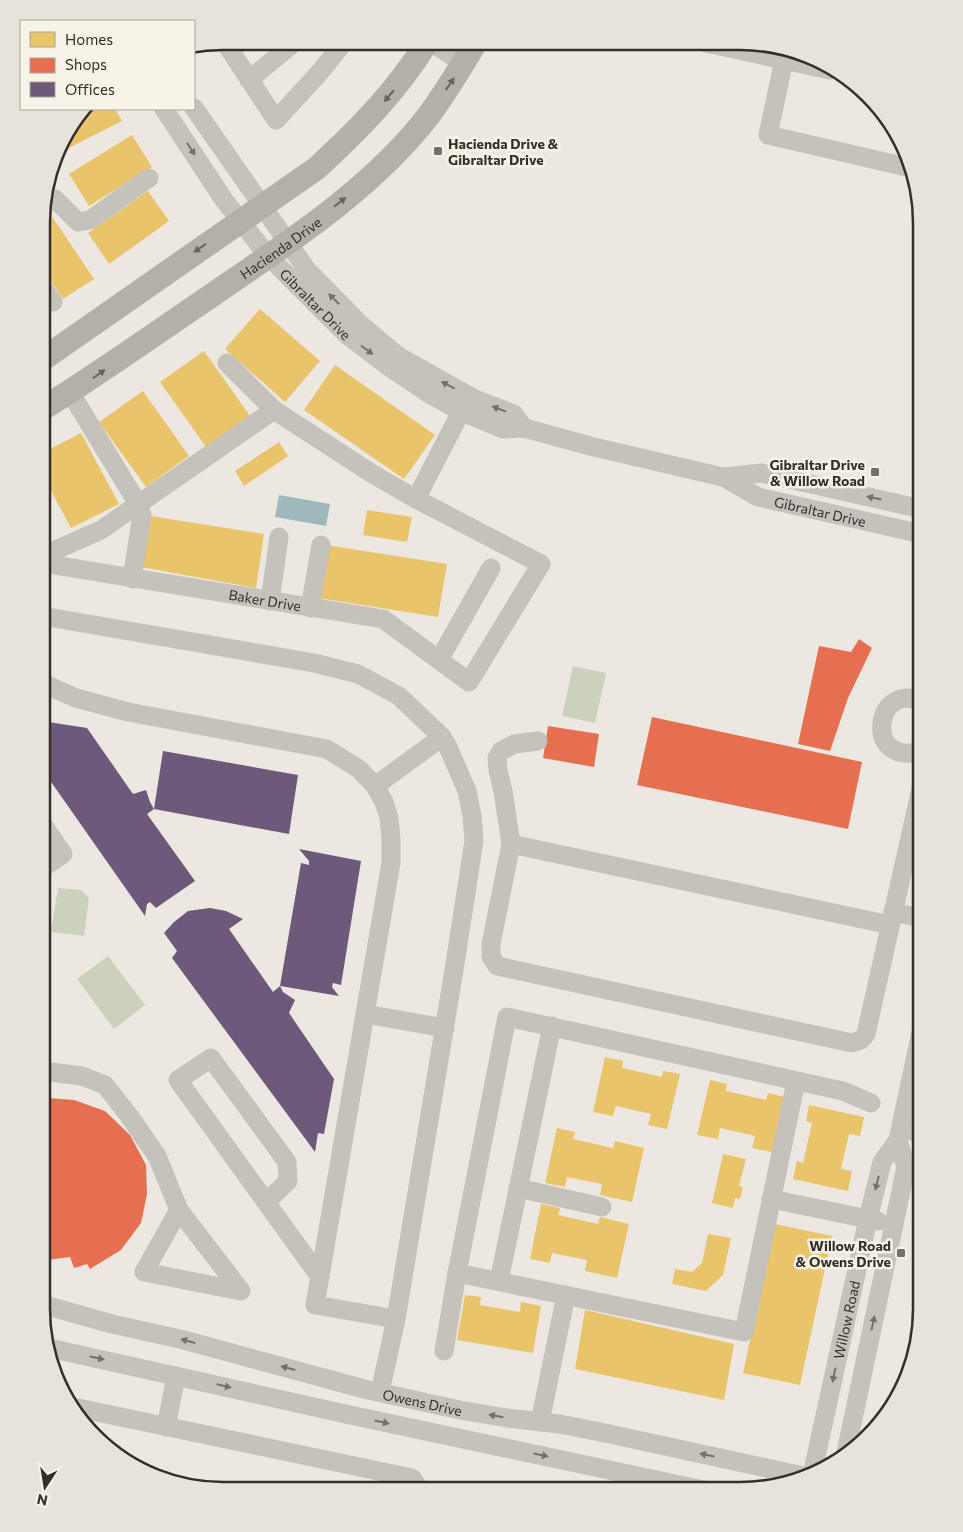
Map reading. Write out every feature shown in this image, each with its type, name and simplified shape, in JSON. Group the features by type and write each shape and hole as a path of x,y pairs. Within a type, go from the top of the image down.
{"main road":[{"path":"50,353 317,168 352,136 389,96 423,50"},
{"name":"Hacienda Drive","path":"50,404 278,250 361,186 395,153 428,116 472,50"}],"street":[{"path":"230,50 276,120 338,50"},
{"path":"249,80 286,50"},
{"path":"442,50 464,64"},
{"path":"749,50 781,56 807,63"},
{"path":"781,56 768,136 903,166"},
{"name":"Gibraltar Drive","path":"195,109 262,207 278,250"},
{"name":"Gibraltar Drive","path":"165,110 240,221 278,250 347,335 423,390 465,404 503,429 524,428 723,477 758,497 913,532"},
{"path":"52,198 78,222 90,220 149,178"},
{"path":"227,363 274,410 371,473 416,499 465,404"},
{"path":"70,392 138,504 142,515 132,579"},
{"path":"50,552 101,530 274,410"},
{"name":"Gibraltar Drive","path":"723,477 762,473 913,507"},
{"name":"Baker Drive","path":"50,564 383,619 469,682 541,564 416,499"},
{"path":"270,601 279,537"},
{"path":"310,608 321,545"},
{"path":"440,660 491,568"},
{"path":"50,617 314,663 358,674 399,696 442,737 467,791 474,841 466,898 396,1319 380,1392"},
{"path":"50,687 76,698 128,712 327,749 359,768 375,786 384,802 389,818 391,862 315,1305 396,1319"},
{"path":"913,699 899,700 889,706 883,715 881,726 883,738 890,747 900,752 913,753"},
{"path":"375,786 442,737"},
{"path":"538,741 514,744 501,752 497,758 511,844 491,944 492,956 496,966 852,1043 861,1040 866,1034 913,824"},
{"path":"50,835 63,854 50,863"},
{"path":"511,844 892,918 913,918"},
{"path":"365,1014 445,1028"},
{"path":"444,1351 457,1273 508,1017 843,1091 870,1103"},
{"path":"499,1281 552,1026"},
{"path":"266,1202 288,1181 287,1162 211,1058 178,1080 320,1277"},
{"name":"Willow Road","path":"814,1465 882,1162 899,1134 913,1072"},
{"path":"50,1073 82,1076 105,1085 157,1156 179,1210 241,1291 144,1272 179,1210"},
{"path":"457,1273 744,1332 796,1080"},
{"path":"899,1134 913,1133"},
{"name":"Willow Road","path":"848,1444 906,1167 899,1134"},
{"path":"518,1188 602,1207"},
{"path":"771,1199 894,1224"},
{"path":"540,1422 566,1295"},
{"name":"Owens Drive","path":"50,1307 112,1324 180,1338 380,1392 470,1411 560,1424 605,1433 791,1474"},
{"name":"Owens Drive","path":"55,1349 350,1415 666,1482"},
{"path":"166,1427 176,1376"},
{"path":"82,1409 412,1478 415,1482"}],"green space":[{"path":"573,666 606,673 595,723 562,716"},
{"path":"58,888 82,890 89,899 84,936 51,932"},
{"path":"108,956 145,1005 114,1029 77,979"}],"water":[{"path":"279,495 330,504 326,526 275,517"}],"building: Homes":[{"path":"92,110 116,110 122,121 67,149 79,127"},
{"path":"132,135 152,167 89,206 69,174"},
{"path":"148,191 169,221 109,264 88,233"},
{"path":"53,218 94,279 63,299 50,280 50,220"},
{"path":"260,309 320,361 285,402 225,349"},
{"path":"204,351 250,416 206,447 160,382"},
{"path":"335,365 435,435 404,479 304,410"},
{"path":"143,391 189,456 146,487 99,422"},
{"path":"81,433 119,504 71,528 50,489 50,449"},
{"path":"279,442 288,456 244,486 235,471"},
{"path":"367,510 412,517 407,542 363,535"},
{"path":"144,515 264,534 256,588 135,566"},
{"path":"326,545 447,564 438,617 318,598"},
{"path":"605,1057 623,1061 622,1068 662,1077 663,1071 680,1074 667,1129 648,1125 651,1114 616,1106 613,1116 593,1112"},
{"path":"710,1080 727,1084 726,1091 766,1100 768,1093 784,1097 772,1152 752,1148 755,1136 720,1128 718,1139 697,1135"},
{"path":"809,1105 864,1117 860,1136 849,1134 841,1169 852,1171 848,1191 793,1179 797,1161 803,1163 812,1123 806,1121"},
{"path":"557,1128 575,1132 573,1139 613,1148 615,1141 644,1148 632,1202 600,1195 602,1184 567,1177 565,1187 545,1183"},
{"path":"723,1154 746,1159 739,1186 743,1187 740,1199 735,1198 733,1208 712,1203"},
{"path":"541,1204 560,1208 558,1215 598,1224 600,1217 629,1224 617,1278 585,1271 587,1260 552,1253 550,1263 530,1259"},
{"path":"775,1224 832,1236 800,1385 743,1373"},
{"path":"708,1234 731,1238 723,1275 706,1291 672,1284 675,1269 692,1272 702,1263"},
{"path":"465,1295 481,1297 480,1305 520,1312 521,1302 541,1306 533,1353 457,1340"},
{"path":"585,1310 734,1344 724,1400 575,1369"}],"building: Shops":[{"path":"859,639 872,648 848,698 830,751 798,744 819,646 851,652"},
{"path":"652,717 862,762 848,829 637,785"},
{"path":"548,726 599,734 594,767 543,758"},
{"path":"50,1098 74,1100 105,1111 130,1135 146,1165 147,1194 141,1223 121,1250 90,1269 87,1264 74,1268 70,1257 50,1260"}],"building: Offices":[{"path":"50,722 87,728 133,794 146,790 154,809 147,814 195,881 156,908 150,902 147,904 145,916 50,780"},
{"path":"163,751 298,775 289,834 154,809"},
{"path":"299,849 361,861 341,985 333,983 332,987 339,996 280,986 301,863 309,865 309,861"},
{"path":"210,908 226,911 243,919 229,929 273,992 280,986 283,992 295,1000 289,1013 334,1079 324,1134 318,1133 315,1152 172,958 177,951 164,933 188,911"}],"place":[{"name":"Hacienda Drive & Gibraltar Drive","path":"438,151"},
{"name":"Gibraltar Drive & Willow Road","path":"875,472"},
{"name":"Willow Road & Owens Drive","path":"901,1253"}]}
